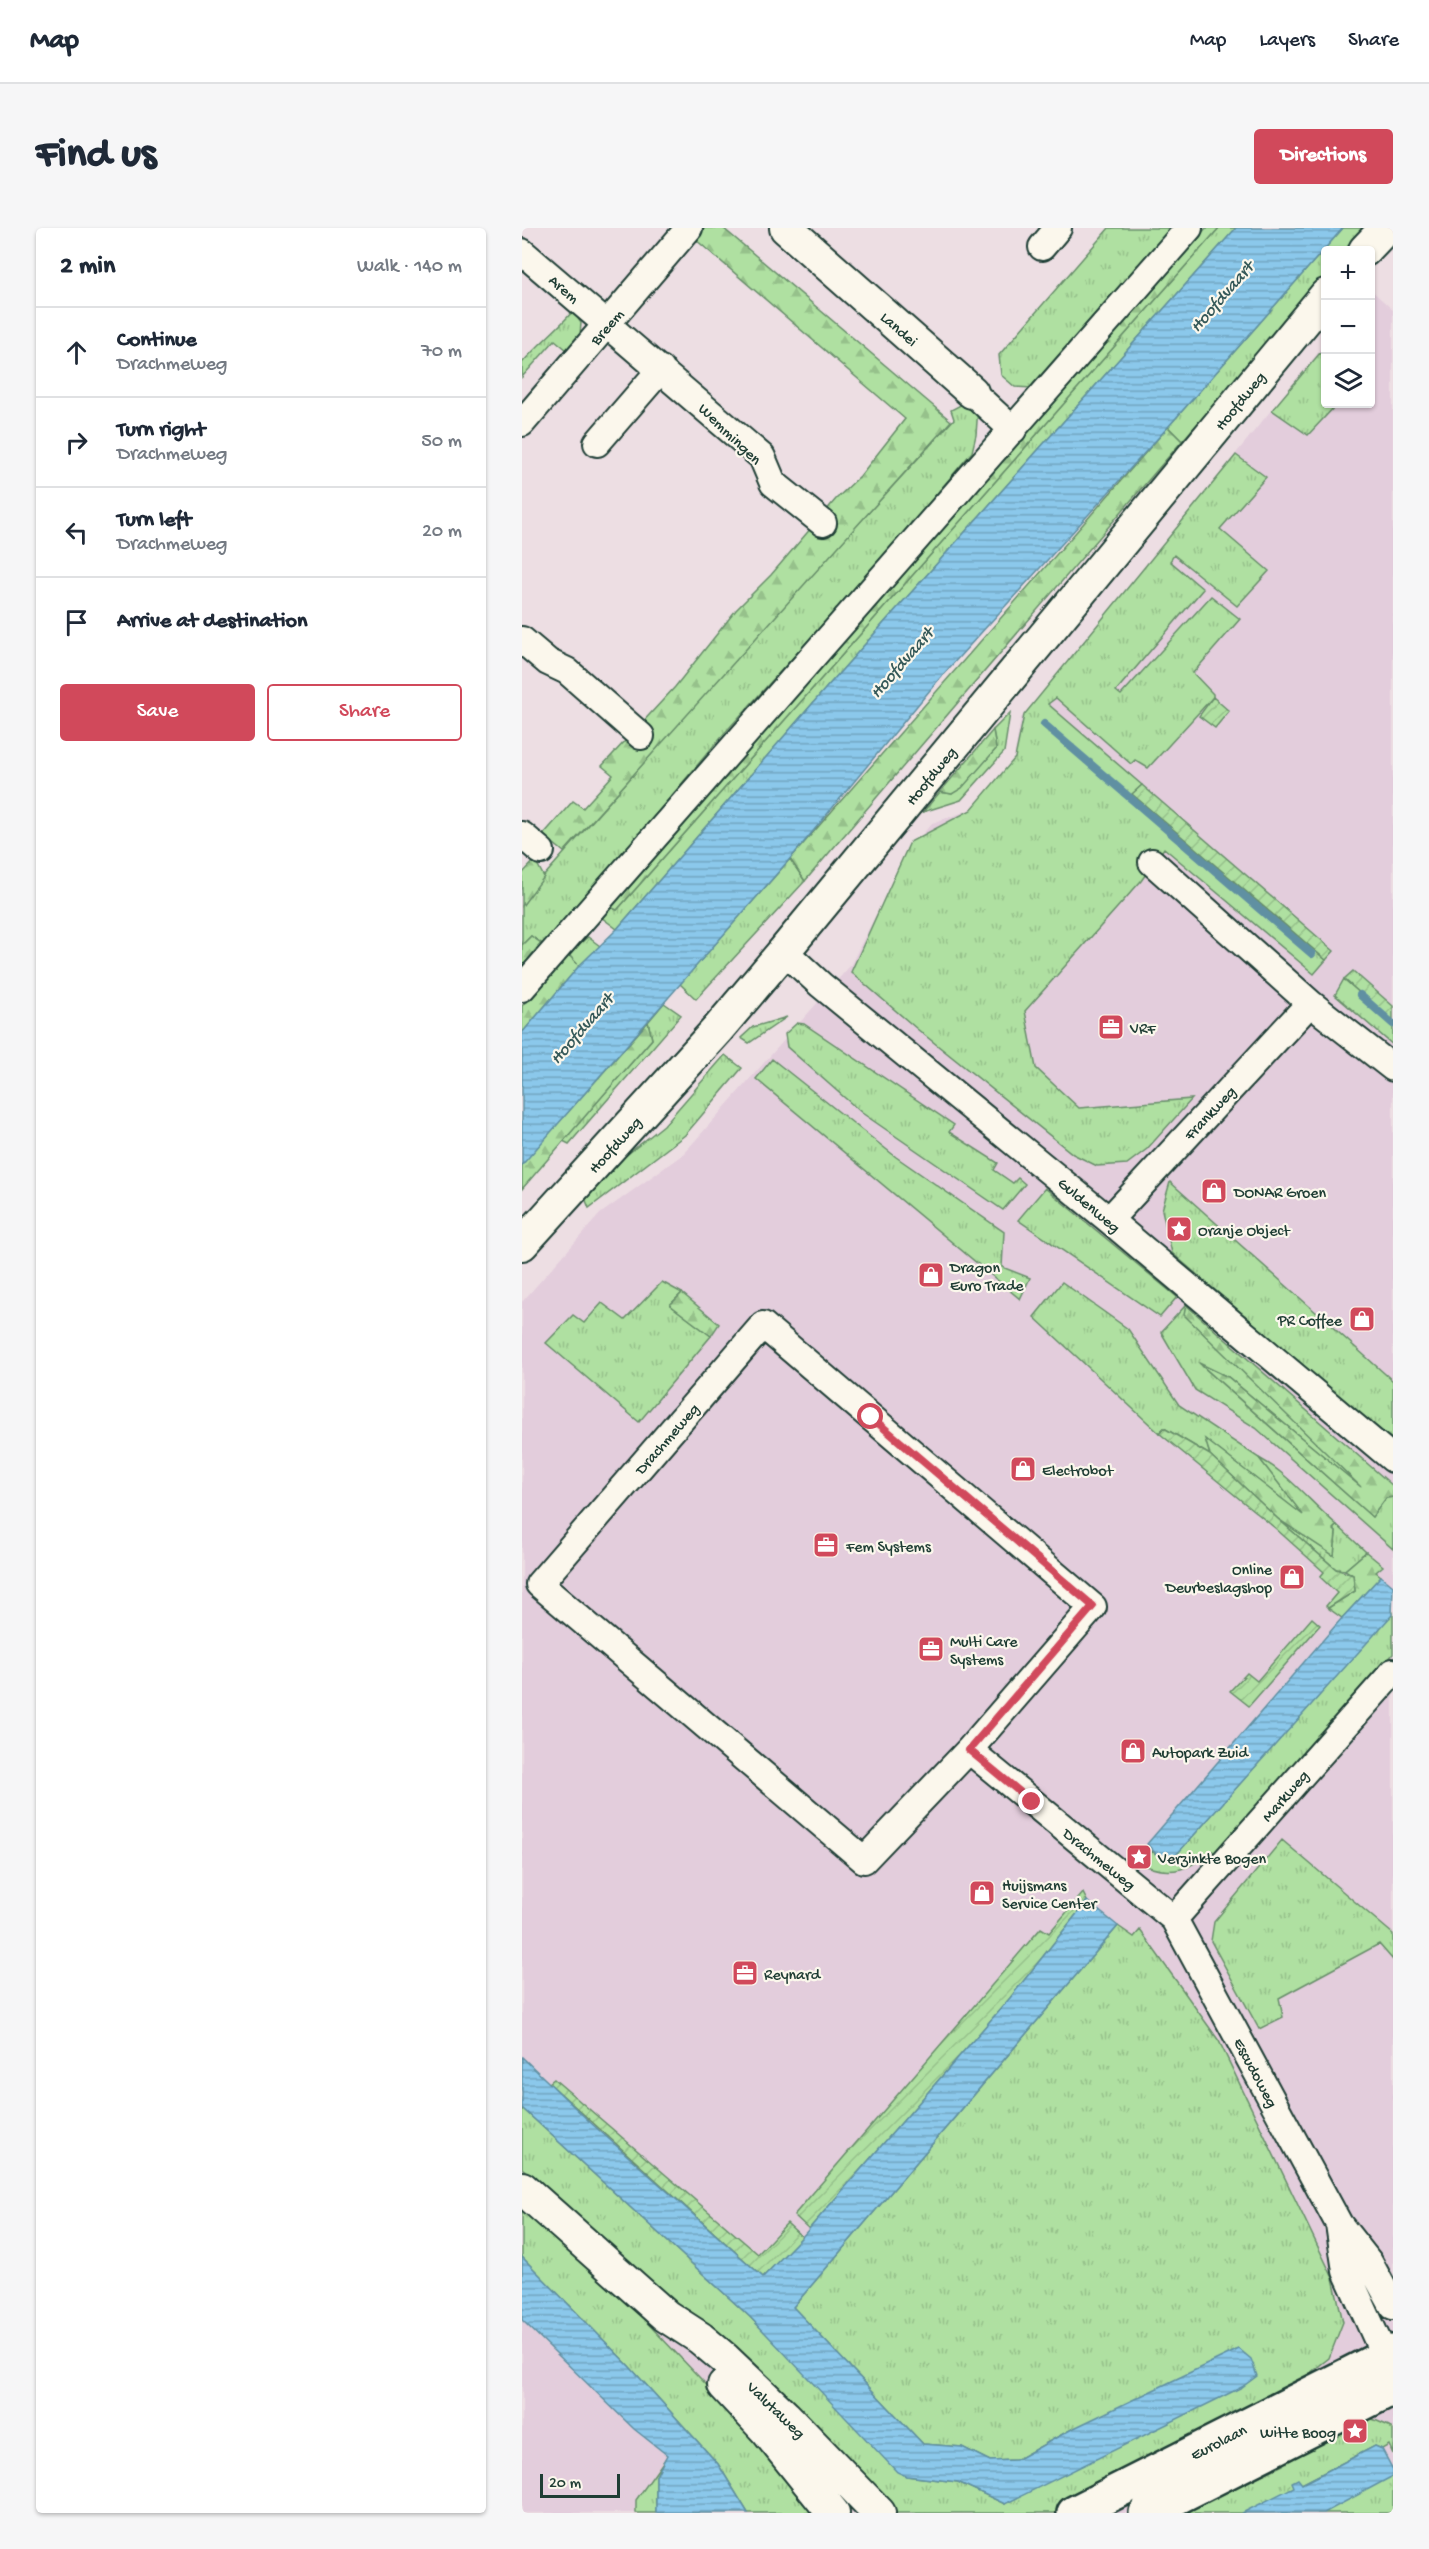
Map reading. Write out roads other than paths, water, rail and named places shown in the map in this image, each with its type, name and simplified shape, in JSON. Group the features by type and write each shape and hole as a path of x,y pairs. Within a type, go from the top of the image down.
{"main road":[{"name":"Eurolaan","path":"1074,2513 1390,2361"},
{"name":"Eurolaan","path":"1146,2513 1393,2388"}],"street":[{"name":"Breem","path":"522,423 689,228"},
{"name":"Landei","path":"786,228 1013,430"},
{"path":"1042,247 1058,228"},
{"path":"522,988 1190,228"},
{"path":"1369,246 1386,228"},
{"name":"Arem","path":"522,252 608,324"},
{"name":"Hoofdweg","path":"522,1244 718,1029 1322,300"},
{"name":"Wemmingen","path":"608,324 762,457 773,483 823,523"},
{"path":"597,443 661,369"},
{"path":"522,640 548,662 567,671 641,736"},
{"path":"1152,862 1310,1004 1393,1068"},
{"name":"Guldenweg","path":"784,951 821,985 1109,1220 1393,1459"},
{"name":"Frankweg","path":"1109,1220 1310,1004"},
{"name":"Drachmeweg","path":"763,1325 1093,1606 969,1750 864,1860 539,1584 763,1325"},
{"name":"Markweg","path":"1174,1919 1393,1672"},
{"name":"Drachmeweg","path":"969,1750 1174,1919"},
{"name":"Escudoweg","path":"1174,1919 1339,2224 1369,2262 1393,2306"},
{"name":"Valutaweg","path":"522,2188 666,2316 700,2338 725,2359 879,2513"},
{"name":"Escudoweg","path":"1339,2224 1346,2271 1390,2361"},
{"name":"Valutaweg","path":"666,2316 689,2352 767,2431 833,2513"}],"water":[{"name":"Hoofdvaart","path":"1236,228 1343,228 1327,246 1321,246 1321,253 1168,427 940,678 795,853 522,1165 522,1033 579,966 617,929 826,688"},
{"path":"1381,1576 1393,1586 1392,1615 1176,1855 1159,1857 1147,1844"},
{"path":"1087,1901 1118,1926 793,2307 923,2444 962,2447 990,2461 1016,2460 1072,2429 1239,2349 1251,2359 1257,2376 1242,2387 1005,2504 958,2482 906,2476 897,2472 750,2317 522,2108 522,2057 591,2123 763,2277 802,2237 1010,1998"},
{"path":"522,2257 629,2366 718,2464 748,2513 656,2513 656,2476 667,2455 634,2429 522,2320"},
{"path":"1375,2446 1382,2449 1393,2470 1393,2476 1324,2513 1242,2513 1294,2487 1292,2482 1298,2479 1302,2484"}],"waterway":[{"path":"1044,724 1312,954"},
{"path":"1360,995 1393,1024"}],"place":[{"name":"VRF","path":"1111,1027"},
{"name":"DONAR Groen","path":"1214,1191"},
{"name":"Oranje Object","path":"1179,1229"},
{"name":"Dragon Euro Trade","path":"931,1275"},
{"name":"PR Coffee","path":"1362,1319"},
{"name":"Electrobot","path":"1023,1469"},
{"name":"Fem Systems","path":"826,1545"},
{"name":"Online Deurbeslagshop","path":"1292,1577"},
{"name":"Multi Care Systems","path":"931,1649"},
{"name":"Autopark Zuid","path":"1133,1751"},
{"name":"Verzinkte Bogen","path":"1139,1857"},
{"name":"Huijsmans Service Center","path":"982,1893"},
{"name":"Reynard","path":"745,1973"},
{"name":"Witte Boog","path":"1355,2431"}]}
